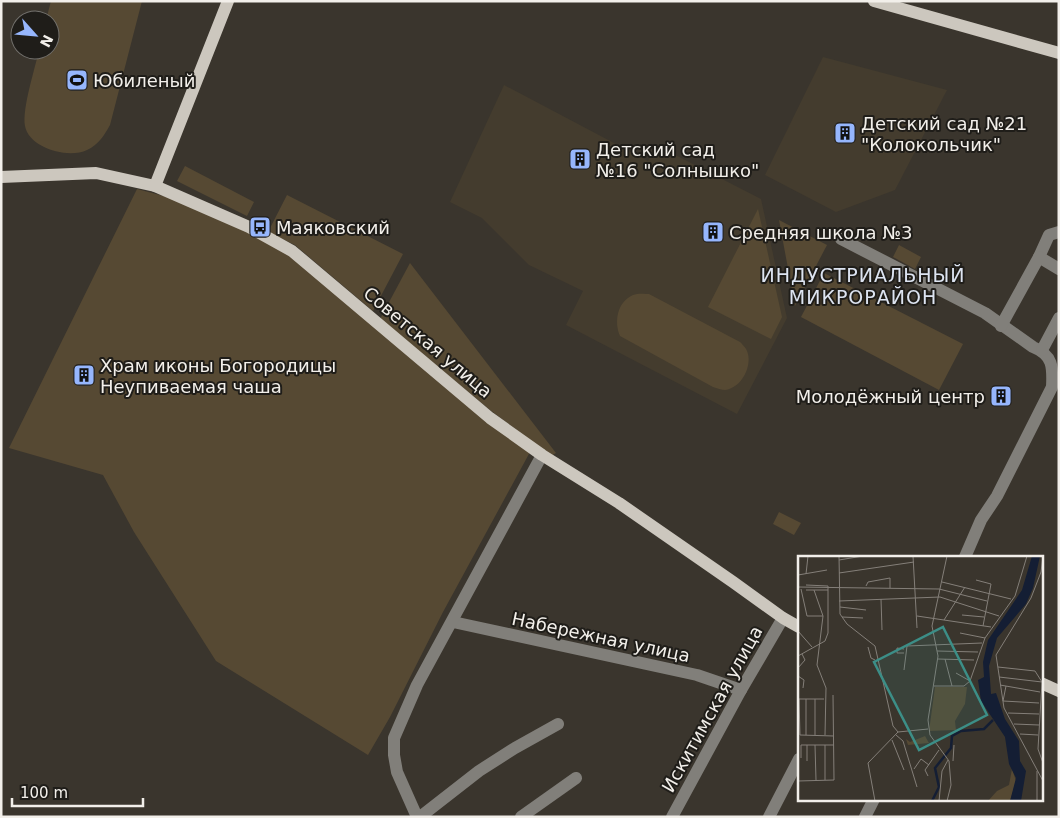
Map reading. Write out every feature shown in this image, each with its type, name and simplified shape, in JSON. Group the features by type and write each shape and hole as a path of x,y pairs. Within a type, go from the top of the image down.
{"main road":[{"path":"155,186 228,1"},
{"path":"874,1 1059,53"},
{"name":"Советская улица","path":"1,177 96,173 155,186 249,227 292,251 490,418 542,455 619,503 783,618 798,626"},
{"path":"1042,683 1059,691"}],"street":[{"path":"1001,326 1050,235 1059,232"},
{"path":"841,239 985,313 1001,326 1042,350 1050,360 1053,368 1052,386 998,496 981,520 965,556"},
{"path":"1039,257 1059,268"},
{"path":"1042,350 1059,318"},
{"path":"542,455 417,685 394,738 397,772 419,817 486,767 558,724"},
{"name":"Искитимская улица","path":"672,817 741,690 783,618"},
{"name":"Набережная улица","path":"452,622 697,675 741,690"},
{"path":"768,817 798,761"},
{"path":"521,817 576,778"},
{"path":"865,817 874,800"}],"shaded area":[{"name":"Юбиленый","path":"51,1 142,1 110,125 98,143 87,150 79,152 60,152 41,146 28,134 25,126 25,109 37,60 60,60 60,10 49,10"},
{"path":"823,57 947,90 895,190 836,212 765,175"},
{"path":"504,85 648,161 656,145 761,199 787,318 737,414 566,325 583,291 529,265 482,218 450,202"},
{"path":"185,166 254,202 247,216 177,181"},
{"path":"137,189 175,199 289,251 530,452 368,755 216,661 134,532 103,475 9,448"},
{"path":"287,195 403,254 373,311 295,245 268,232"},
{"path":"758,209 782,317 771,339 708,307"},
{"path":"779,220 827,245 795,306"},
{"path":"899,245 921,257 915,269 893,257"},
{"path":"410,263 556,453 551,456 490,410 380,319"},
{"path":"824,273 963,344 939,390 801,317"},
{"path":"649,294 740,342 746,350 748,357 747,369 741,380 736,385 725,390 713,387 620,336 617,319 623,302 633,295"},
{"path":"779,512 801,523 794,535 773,524"}],"place":[{"name":"Юбиленый","path":"77,80"},
{"name":"Детский сад №21 \"Колокольчик\"","path":"845,133"},
{"name":"Детский сад №16 \"Солнышко\"","path":"580,159"},
{"name":"Маяковский","path":"260,227"},
{"name":"Средняя школа №3","path":"713,232"},
{"name":"Храм иконы Богородицы Неупиваемая чаша","path":"84,375"},
{"name":"Молодёжный центр","path":"1001,396"}],"district":[{"name":"ИНДУСТРИАЛЬНЫЙ МИКРОРАЙОН","path":"863,286"}]}
